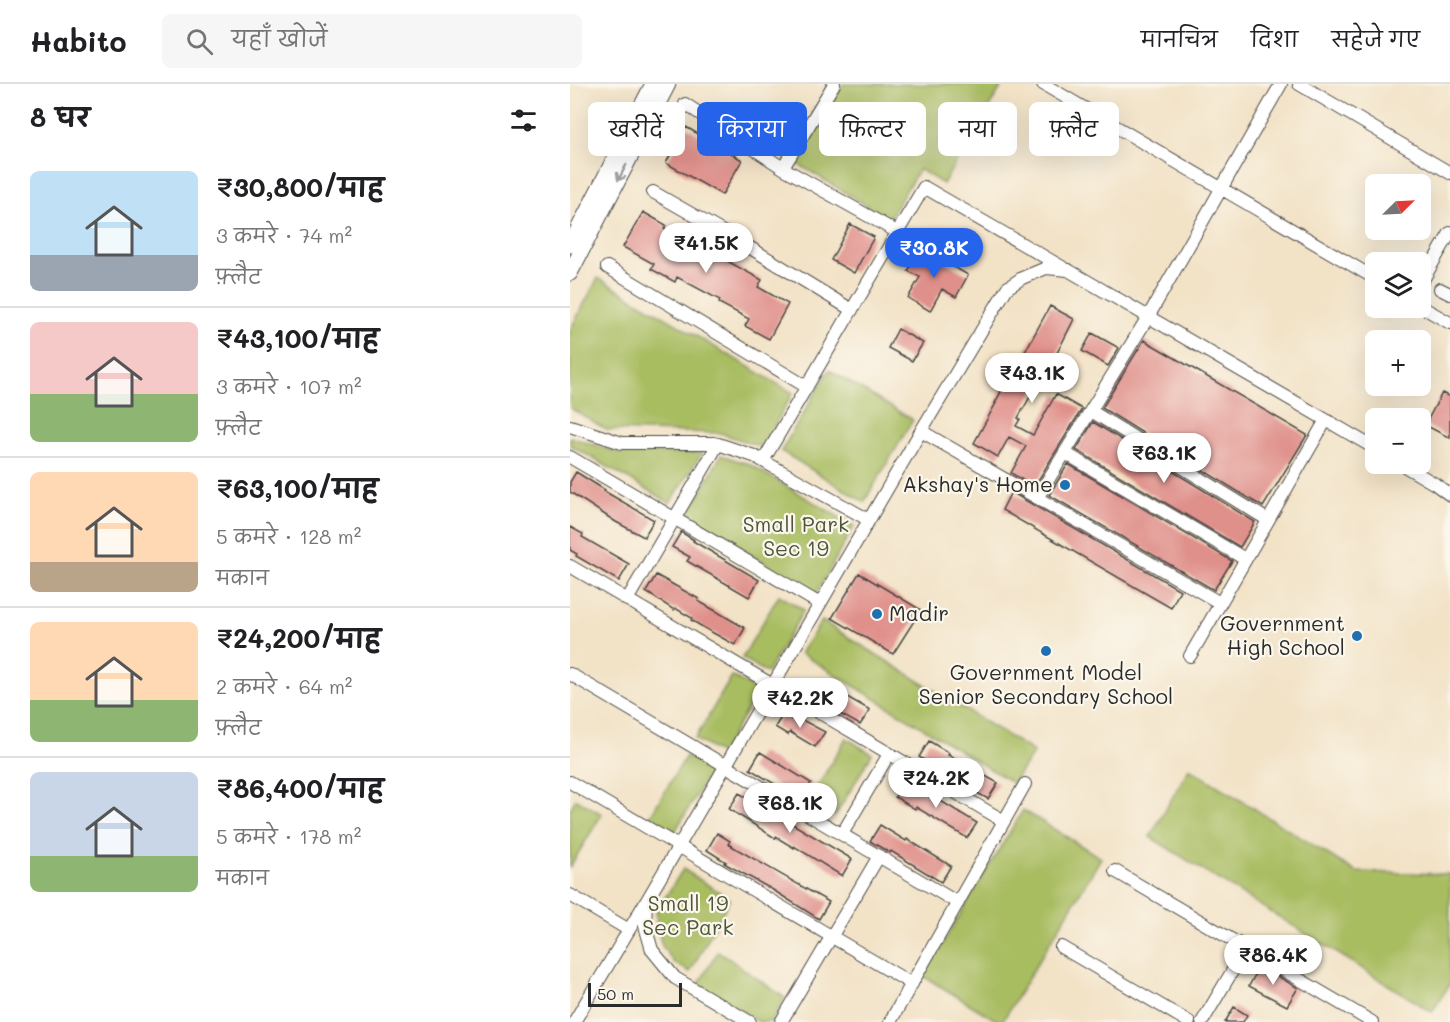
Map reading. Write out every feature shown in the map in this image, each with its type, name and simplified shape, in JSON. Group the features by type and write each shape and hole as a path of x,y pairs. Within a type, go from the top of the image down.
{"main road":[{"path":"570,245 653,84"},
{"path":"570,273 668,84"}],"street":[{"path":"783,168 834,84"},
{"path":"1043,84 1365,273"},
{"path":"1037,498 1148,317 1281,84"},
{"path":"1299,84 1450,173"},
{"path":"685,104 783,168 897,232"},
{"path":"763,461 924,187 1365,443"},
{"path":"654,192 852,310"},
{"path":"1431,266 1450,233"},
{"path":"607,267 807,387"},
{"path":"575,1013 646,902 1007,288 1022,278 1046,268 1068,270"},
{"path":"1431,312 1450,323"},
{"path":"1090,411 1268,520"},
{"path":"1190,656 1326,420"},
{"path":"570,426 622,443 718,444 754,456 869,520"},
{"path":"921,431 1220,603"},
{"path":"627,600 718,444"},
{"path":"1065,453 1245,559"},
{"path":"570,457 820,604"},
{"path":"1418,474 1450,495"},
{"path":"570,566 1004,821"},
{"path":"570,674 958,903"},
{"path":"842,834 889,754"},
{"path":"570,782 912,984"},
{"path":"890,1022 1025,784"},
{"path":"781,1022 879,856"},
{"path":"1115,871 1371,1022"},
{"path":"570,894 629,930"},
{"path":"646,902 645,926 652,950 675,978 750,1022"},
{"path":"1061,947 1190,1022"},
{"path":"1202,1022 1246,948"}],"green space":[{"path":"843,84 1003,84 992,102 938,102 938,156 960,156 943,184 919,169 889,219 796,163 800,156 807,156 807,145 819,124 819,156 926,156 926,102 832,102"},
{"path":"598,278 793,393 762,447 720,433 607,430 570,408 570,330"},
{"path":"829,370 913,420 864,502 781,451"},
{"path":"570,437 620,453 702,453 670,503 570,445"},
{"name":"Small Park Sec 19","path":"721,455 749,464 854,526 816,594 688,516"},
{"path":"779,595 804,610 767,673 742,658"},
{"path":"822,621 1034,752 1013,783 800,653"},
{"path":"732,676 758,691 721,754 695,739"},
{"path":"846,738 872,754 835,816 809,801"},
{"path":"686,756 711,771 674,833 649,818"},
{"path":"1189,768 1356,872 1450,874 1450,984 1432,1012 1150,837"},
{"path":"576,799 602,814 570,867 570,809"},
{"path":"1023,810 1101,858 1002,1022 999,1022 923,976"},
{"name":"Small 19 Sec Park","path":"683,869 730,899 690,972 674,963 662,946 656,912"},
{"path":"718,951 785,998 771,1022 759,1022 698,985"}],"building":[{"path":"686,127 697,133 697,156 735,156 742,160 722,195 666,163 670,156 685,156"},
{"path":"643,212 666,225 664,229 702,251 705,245 728,258 727,261 762,280 758,287 788,304 769,339 745,326 749,319 719,303 720,300 677,277 675,282 651,269 654,264 623,247"},
{"path":"850,224 874,237 854,273 831,260"},
{"path":"921,248 968,275 956,297 942,289 930,311 908,298 920,277 908,271"},
{"path":"1050,306 1074,319 1054,359 1052,358 1018,418 1020,419 1016,426 1033,435 1056,394 1082,409 1034,487 1011,473 1026,446 1009,437 998,457 974,443"},
{"path":"898,329 923,343 912,361 888,348"},
{"path":"1092,333 1119,348 1108,366 1082,351"},
{"path":"1144,340 1307,435 1263,507 1102,408"},
{"path":"1442,393 1450,397 1450,438 1431,428 1431,414"},
{"path":"1093,422 1255,522 1240,547 1076,450"},
{"path":"1068,464 1232,561 1214,590 1049,495"},
{"path":"576,472 654,520 644,537 570,492 570,482"},
{"path":"1011,492 1180,590 1171,608 1002,510"},
{"path":"570,527 583,534 582,537 629,564 619,581 576,556 577,554 570,550"},
{"path":"681,532 759,580 749,597 687,561 690,557 672,547"},
{"name":"Madir","path":"859,573 921,610 893,654 832,618"},
{"path":"656,575 745,628 735,645 646,592"},
{"path":"826,685 870,710 860,725 817,701"},
{"path":"785,711 825,732 815,747 790,732 788,735 775,727"},
{"path":"929,741 949,753 948,755 998,783 988,799 919,757"},
{"path":"760,752 811,783 801,800 750,769"},
{"path":"904,781 977,823 967,838 895,797"},
{"path":"739,793 852,859 842,876 729,809"},
{"path":"880,825 951,866 941,882 891,851 890,853 870,841"},
{"path":"717,833 730,841 728,844 829,902 819,919 724,863 726,862 707,850"},
{"path":"1260,966 1298,988 1287,1006 1249,986"},
{"path":"1234,1007 1247,1015 1243,1022 1225,1022"}],"place":[{"name":"Akshay's Home","path":"1065,485"},
{"name":"Madir","path":"877,614"},
{"name":"Government High School","path":"1357,636"},
{"name":"Government Model Senior Secondary School","path":"1046,651"}]}
